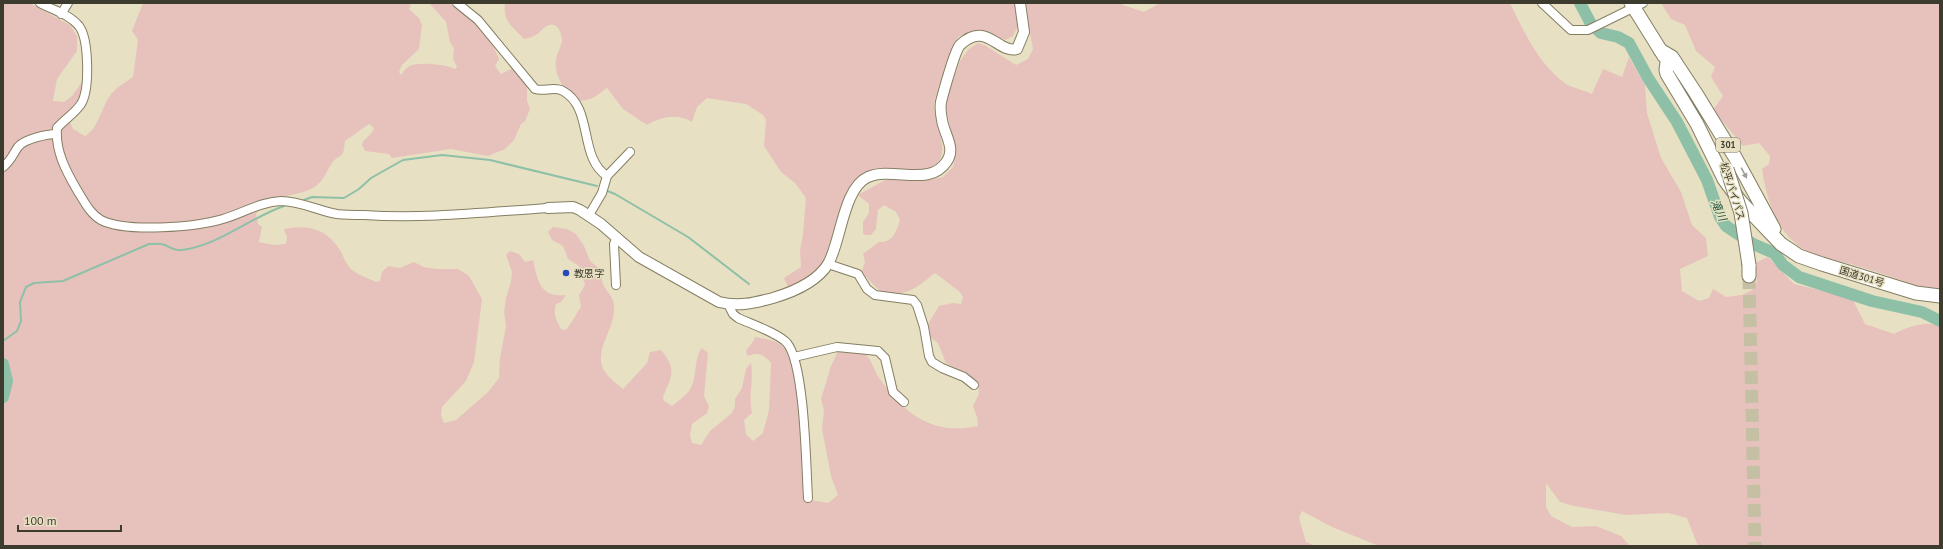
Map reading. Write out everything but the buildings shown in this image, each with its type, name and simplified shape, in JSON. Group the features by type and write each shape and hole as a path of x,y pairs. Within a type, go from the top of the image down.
{"highway":[{"name":"301","path":"1636,5 1660,50 1672,57 1691,85 1735,157 1769,223 1788,247"},
{"name":"松平バイパス","path":"1660,50 1715,142 1727,169 1741,213 1746,235 1749,270"},
{"name":"301","path":"1668,62 1666,70 1667,74 1697,124 1724,179 1750,212 1781,244 1788,247"},
{"name":"国道301号","path":"1788,247 1799,256 1822,264 1916,293 1940,296"}],"street":[{"path":"40,3 69,17 82,31 85,44 87,80 81,104 57,128 57,134 64,166 89,209 100,220 113,225 131,227 190,226 223,219 258,205 281,201 337,214 366,215 467,214 572,207 589,215 639,257 712,299 728,304 749,304 803,286 818,276 828,264 852,195 860,183 868,177 889,173 928,175 940,169 948,160 950,146 942,121 941,103 959,46 973,36 983,36 1008,49 1017,49 1024,32 1020,3"},
{"path":"61,14 68,3"},
{"path":"457,3 478,20 535,89 561,90 571,98 584,124 588,149 602,173 607,176"},
{"path":"1542,3 1571,30 1578,31 1588,30 1636,5"},
{"path":"3,167 15,155 18,147 22,144 46,134 57,134"},
{"path":"589,215 602,193 607,176 630,152"},
{"path":"616,285 614,244 617,237"},
{"path":"828,264 856,273 867,289 875,295 913,300 917,305 924,327 929,356 932,362 964,377 974,385"},
{"path":"728,304 733,314 738,318 779,337 787,344 794,357 802,403 808,498"},
{"path":"794,357 837,347 878,351 885,358 893,392 904,402"}],"shaded area":[{"path":"3,3 29,3 70,25 77,36 77,51 57,79 53,101 64,102 72,96 82,82 83,86 80,95 66,113 73,129 85,136 93,129 111,94 133,77 138,40 132,31 143,3 409,3 411,5 409,9 419,18 422,25 419,49 402,65 399,72 401,75 408,67 417,64 438,65 455,69 457,67 453,59 454,48 450,42 446,22 429,3 454,3 468,14 489,37 499,59 495,66 501,74 515,67 527,86 527,101 530,109 514,140 505,149 488,156 451,149 392,158 389,154 365,151 362,145 363,142 372,133 374,128 369,124 345,141 341,156 335,160 322,179 314,187 301,193 267,199 256,214 258,224 262,227 259,242 274,245 286,244 287,237 284,229 301,227 309,228 329,237 340,250 347,264 353,271 376,282 380,281 382,272 388,266 400,268 414,262 424,267 437,269 458,269 469,276 482,299 474,362 466,381 442,407 441,415 444,423 456,420 488,392 499,378 500,358 506,326 504,312 512,272 506,255 510,251 519,254 525,262 533,260 539,281 545,291 551,294 566,295 561,302 556,304 555,314 556,320 561,329 566,330 570,325 581,307 579,295 585,285 579,266 568,259 563,246 552,240 548,232 553,227 567,229 576,234 584,246 590,261 602,271 603,283 614,303 613,318 602,349 601,357 605,372 613,381 623,389 647,363 650,352 661,350 671,367 671,377 663,397 664,401 672,406 689,391 692,386 699,352 702,348 708,353 704,396 709,406 707,413 692,424 690,435 692,443 701,445 710,431 732,413 735,406 735,399 742,388 746,369 751,363 752,413 744,420 746,434 753,441 763,433 769,410 771,363 763,356 754,354 748,356 746,352 755,337 778,343 784,348 795,378 799,399 803,443 805,499 828,503 838,495 831,476 822,429 824,410 821,399 831,366 838,351 863,353 866,355 878,376 899,403 921,419 933,425 947,428 978,426 977,417 973,406 979,394 978,381 946,363 938,343 931,338 928,324 939,306 953,303 961,304 963,297 960,292 935,273 912,290 893,294 884,294 865,276 862,271 865,262 863,254 879,242 888,241 891,239 900,220 896,212 884,205 878,210 876,229 871,235 865,235 863,233 863,222 869,213 869,204 858,195 885,180 930,180 943,177 953,167 956,154 945,104 960,61 969,49 978,43 986,46 1016,65 1028,59 1033,49 1024,3 1121,3 1144,12 1160,3 1510,3 1540,58 1556,76 1566,84 1592,94 1603,69 1622,77 1629,57 1645,85 1647,113 1661,158 1681,192 1692,225 1706,238 1708,256 1680,269 1682,291 1699,301 1709,298 1713,289 1726,297 1742,295 1752,290 1757,282 1755,263 1768,257 1794,284 1852,298 1865,324 1894,334 1916,325 1934,324 1940,326 1940,546 1698,546 1687,518 1668,513 1626,515 1574,506 1560,502 1546,483 1546,507 1551,516 1572,527 1596,526 1621,536 1630,546 1379,546 1332,527 1302,511 1299,518 1306,542 1316,546 3,546"},
{"path":"505,3 1015,3 1018,26 1013,36 1005,40 982,31 972,32 958,37 937,90 934,105 934,112 942,146 940,159 934,166 924,169 887,170 874,172 863,175 853,182 842,202 832,239 820,266 810,276 788,287 784,278 801,267 800,251 806,198 795,183 781,172 764,146 766,120 763,115 746,104 707,98 697,107 692,122 686,119 669,117 647,125 623,109 607,88 595,97 586,100 575,98 566,90 557,73 556,61 562,41 559,29 554,25 549,25 535,36 524,39 509,23 505,15"},
{"path":"1661,3 1940,3 1940,292 1852,264 1816,255 1803,249 1793,241 1777,220 1767,195 1762,169 1769,164 1770,156 1759,143 1743,146 1713,110 1723,96 1711,77 1715,67 1696,51 1685,25 1671,19"}],"waterway":[{"name":"滝川","path":"1580,3 1591,24 1601,33 1618,37 1629,43 1648,78 1677,122 1707,180 1720,217 1726,226 1753,244 1774,253 1783,265 1799,277 1872,301 1922,312 1940,321"},
{"path":"304,200 312,197 344,198 359,189 371,178 403,160 442,155 490,160 597,186"},
{"path":"605,190 615,194 688,237 749,284"},
{"path":"3,341 17,331 21,321 20,302 26,287 34,283 63,281 149,244 163,244 173,249 182,250 209,243 271,211 284,206"},
{"path":"3,364 7,381 3,397"}],"tunnel":[{"path":"1749,276 1755,546"}],"place":[{"name":"教恩字","path":"566,273"}]}
